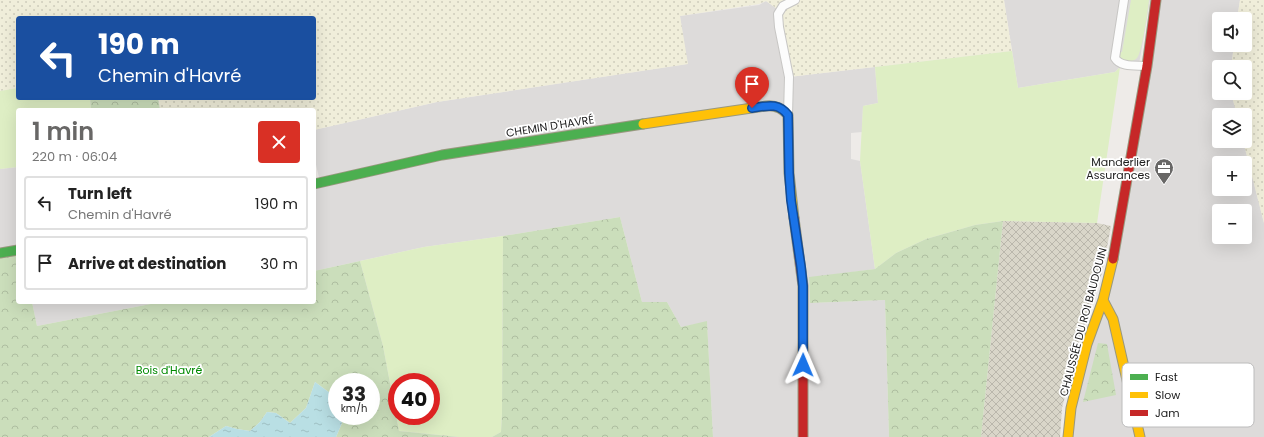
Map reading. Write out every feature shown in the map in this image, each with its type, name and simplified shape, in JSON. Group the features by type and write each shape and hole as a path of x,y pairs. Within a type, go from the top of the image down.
{"street":[{"path":"795,0 783,6 778,14 779,27 789,77 789,173 791,200 803,286 803,437"},
{"path":"1124,0 1115,58 1118,63 1122,64 1147,66"},
{"name":"CHAUSSÉE DU ROI BAUDOUIN","path":"1068,437 1072,408 1087,344 1103,300 1115,252 1147,66 1156,0"},
{"name":"CHEMIN D'HAVRÉ","path":"316,184 380,168 442,156 527,141 689,117 774,106 781,108 788,115"},
{"path":"0,253 16,250"},
{"path":"1103,300 1113,319 1123,363"},
{"path":"1138,427 1140,437"}],"shaded area":[{"path":"0,0 1004,0 1012,51 789,77 780,11 766,1 759,4 680,16 688,64 437,102 316,130 316,108 160,108 158,100 316,100 316,16 16,16 16,88 0,91"},
{"path":"1004,0 1150,0 1138,70 1120,67 1115,72 1018,88"},
{"path":"1127,0 1131,0 1122,52 1119,52"},
{"path":"1156,0 1240,0 1238,12 1212,12 1212,52 1233,52 1232,60 1212,60 1212,100 1233,100 1235,108 1212,108 1212,148 1245,148 1247,156 1212,156 1212,196 1252,196 1252,176 1264,223 1264,437 1068,437 1103,300"},
{"path":"1240,0 1264,0 1264,223 1252,176 1252,156 1247,156 1245,148 1252,148 1252,108 1235,108 1233,100 1252,100 1252,60 1232,60 1233,52 1252,52 1252,12 1238,12"},
{"path":"766,1 780,11 789,77 875,67 878,103 863,106 862,132 851,133 851,159 860,161 875,269 809,278 810,303 885,300 889,437 713,437 707,322 681,327 667,302 642,302 620,217 424,247 316,271 316,183 320,182 316,165 316,130 437,102 687,64 680,16 759,5"},
{"path":"16,167 16,250 0,253 0,169"},
{"path":"1003,221 1097,223 1111,226 1102,273 1080,338 1062,408 1060,437 981,437"},
{"path":"32,304 151,304 37,326"}],"green space":[{"path":"1131,0 1149,0 1141,48 1137,58 1133,61 1129,61 1120,59 1118,56 1119,52 1122,52"},
{"path":"1012,51 1018,88 1115,72 1120,67 1097,223 1003,221 975,225 926,239 896,253 875,269 860,161 863,106 878,103 875,67"},
{"path":"16,88 16,100 90,100 91,108 16,108 16,167 0,169 0,91"},
{"path":"90,100 158,100 160,108 91,108"},
{"path":"620,217 642,302 667,302 681,327 707,321 713,437 492,437 501,432 503,236"},
{"path":"1003,221 981,437 889,437 885,300 810,303 809,277 875,269 896,253 926,239 975,225"},
{"path":"503,236 501,432 492,437 459,437 399,431 398,425 440,425 440,373 388,373 383,346 360,261 424,247"},
{"name":"Bois d'Havré","path":"16,250 16,304 32,304 37,326 151,304 316,304 316,271 360,261 383,346 388,373 388,425 398,425 399,431 459,437 336,437 341,425 380,425 380,373 328,373 328,392 315,382 306,408 290,423 276,413 267,412 260,422 250,431 226,426 209,437 0,437 0,253"},
{"path":"1098,343 1107,344 1116,395 1083,402"}],"water":[{"path":"315,382 328,392 328,425 341,425 336,437 209,437 226,426 250,431 260,422 267,412 276,413 290,423 306,408"}],"traffic: fast":[{"path":"316,184 442,155 643,124"},
{"path":"0,253 16,250"}],"traffic: slow":[{"path":"643,124 766,106 772,106 783,110 788,115 789,173 794,218"},
{"path":"1068,437 1071,408 1087,344 1103,300 1113,259"},
{"path":"1103,300 1113,319 1123,363"},
{"path":"1138,427 1140,437"}],"traffic: jam":[{"path":"1113,259 1147,66 1156,0"},
{"path":"794,218 803,286 803,437"}],"place":[{"name":"Manderlier Assurances","path":"1164,185"}],"route":[{"path":"752,108 774,106 781,108 788,115 791,200 803,286 803,365"}]}
